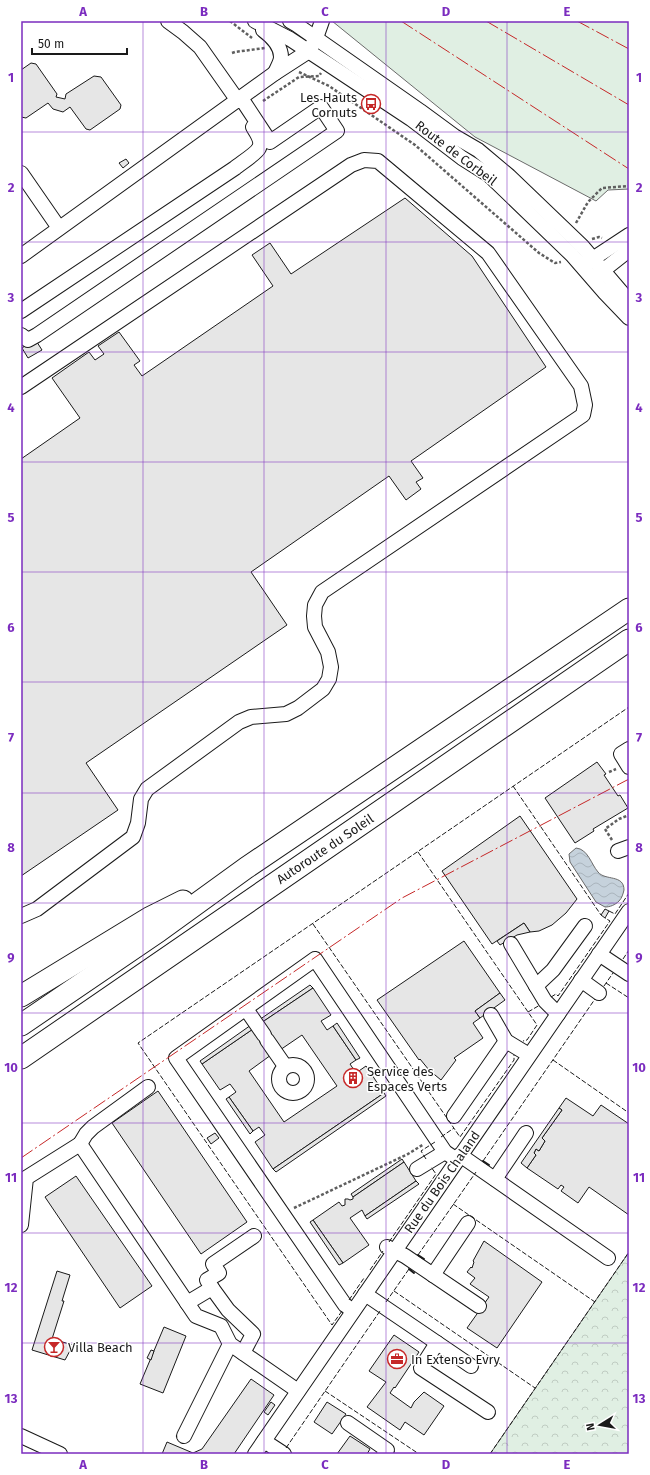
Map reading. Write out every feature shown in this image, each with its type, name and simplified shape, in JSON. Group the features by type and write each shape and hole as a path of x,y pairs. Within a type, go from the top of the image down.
{"highway":[{"path":"21,1025 159,931 246,868 629,609"},
{"name":"Autoroute du Soleil","path":"21,1058 629,640"},
{"path":"21,996 148,918 246,868"}],"street":[{"path":"21,335 28,340 37,335 337,131 321,107 270,142 200,47 168,21"},
{"path":"252,21 269,34 278,46 281,58 275,72"},
{"name":"Route de Corbeil","path":"255,21 290,39 309,51 411,119 462,158 489,175 572,255 587,262 598,274 629,301"},
{"name":"Route de Corbeil","path":"290,21 454,136 478,150 509,176 582,246 587,262"},
{"path":"21,256 275,72 309,51 316,38 322,21"},
{"path":"21,311 235,168 260,148 258,135 238,100"},
{"path":"21,387 351,165 364,160 378,160 488,253 581,386 585,405 583,416 322,592 315,605 315,627 328,652 331,667 329,679 322,689 298,708 286,714 251,718 239,722 148,789 141,798 138,824 133,837 37,909 21,916"},
{"path":"21,173 59,228"},
{"path":"587,262 629,235"},
{"path":"598,274 629,250"},
{"name":"Route de Corbeil","path":"598,274 629,318"},
{"path":"629,749 621,754 629,767"},
{"name":"Rue du Bois Chaland","path":"255,1454 365,1294 371,1277 390,1249 459,1157 629,911"},
{"path":"536,986 553,970 585,926"},
{"path":"511,944 545,1001 558,1014"},
{"path":"599,954 629,974"},
{"path":"353,1311 345,1305 176,1058 315,959 445,1152 459,1157 495,1179 608,1258"},
{"path":"581,980 600,993"},
{"path":"246,1009 285,1066"},
{"path":"490,1015 506,1040 529,1055"},
{"path":"454,1116 506,1040"},
{"path":"21,1225 26,1178 80,1144 86,1134 93,1127 148,1087"},
{"path":"495,1179 526,1132"},
{"path":"80,1144 196,1316 221,1326 230,1344 298,1390"},
{"path":"417,1170 445,1152"},
{"path":"433,1275 468,1223"},
{"path":"243,1353 253,1334 228,1310 208,1280 219,1273 213,1264 254,1236"},
{"path":"390,1249 405,1256 479,1306"},
{"path":"187,1303 212,1288"},
{"path":"365,1294 471,1366"},
{"path":"437,1343 421,1368 488,1412"},
{"path":"184,1436 230,1344"},
{"path":"348,1423 387,1450 384,1454"},
{"path":"21,1436 60,1454"},
{"path":"264,1441 284,1454"}],"path":[{"path":"232,53 272,47"},
{"path":"305,70 309,77"},
{"path":"263,101 299,77 319,76 323,71"},
{"path":"300,72 329,86 415,145 539,253 555,263 564,261 572,255"},
{"path":"574,224 588,202 602,188 629,186"},
{"path":"624,849 605,829 629,814"},
{"path":"284,1215 296,1207 408,1154 435,1137"}],"green space":[{"path":"332,21 629,21 629,189 608,190 596,201 475,137"},
{"path":"629,1252 629,1454 490,1454"}],"water":[{"path":"576,848 584,851 601,875 621,882 624,890 621,899 616,904 605,907 596,902 570,862 569,854"}],"building":[{"path":"31,63 36,64 57,94 56,97 65,99 66,94 94,76 101,77 121,105 120,109 90,130 86,129 70,107 63,112 53,109 48,103 26,118 21,117 21,70"},
{"path":"126,159 129,163 123,168 119,163"},
{"path":"405,198 472,256 546,367 411,461 423,478 416,482 421,489 406,500 389,476 251,572 287,625 86,763 118,810 21,876 21,459 80,418 52,378 89,352 95,360 104,354 98,346 119,332 140,361 134,365 142,376 273,286 252,255 270,243 291,274"},
{"path":"35,339 42,350 28,358 22,348"},
{"path":"597,762 606,774 604,775 618,796 620,795 628,808 593,829 594,831 575,843 545,798"},
{"path":"520,816 577,899 566,913 552,925 539,931 530,932 524,923 492,944 442,871"},
{"path":"605,909 609,911 605,918 601,915"},
{"path":"524,923 530,932 517,935 500,945 497,941"},
{"path":"464,941 500,993 475,1011 480,1018 473,1023 483,1038 454,1058 456,1060 441,1080 429,1070 420,1059 419,1060 377,1000"},
{"path":"310,985 313,988 261,1023 259,1020"},
{"name":"Service des Espaces Verts","path":"313,988 331,1015 321,1021 327,1030 333,1026 356,1060 350,1064 356,1073 366,1066 384,1093 273,1169 255,1142 265,1135 259,1127 253,1131 229,1097 236,1092 230,1084 220,1090 202,1064 253,1029 271,1055 249,1071 284,1122 337,1086 302,1035 280,1050 261,1023"},
{"path":"500,993 505,1000 480,1018 475,1011"},
{"path":"337,1023 360,1058 356,1060 333,1026"},
{"path":"251,1025 253,1029 202,1064 200,1061"},
{"path":"158,1091 247,1222 201,1254 112,1123"},
{"path":"384,1093 386,1096 276,1172 273,1169"},
{"path":"229,1097 253,1131 250,1134 226,1099"},
{"path":"566,1098 593,1116 601,1105 629,1124 629,1215 589,1187 578,1203 561,1191 564,1187 561,1185 558,1189 527,1168 536,1155 534,1153 536,1149 539,1151 545,1141 542,1138 562,1110 559,1108"},
{"path":"559,1108 562,1110 542,1138 545,1141 539,1151 536,1149 534,1153 536,1155 527,1168 521,1163"},
{"path":"215,1133 219,1138 211,1144 207,1138"},
{"path":"402,1159 404,1162 353,1197 351,1194"},
{"path":"404,1162 416,1181 365,1216 362,1210 350,1218 369,1245 343,1263 313,1220 339,1202 342,1206 345,1205 345,1199 353,1199 353,1197"},
{"path":"76,1176 152,1286 120,1308 45,1197"},
{"path":"416,1181 419,1184 367,1219 365,1216"},
{"path":"313,1220 343,1263 339,1265 310,1222"},
{"path":"484,1241 542,1282 497,1348 467,1328 489,1297 470,1284 475,1278 467,1272 471,1267 472,1268 473,1261"},
{"path":"57,1271 70,1275 62,1301 64,1301 52,1339 73,1345 65,1360 32,1350"},
{"path":"164,1327 186,1336 163,1393 140,1384"},
{"path":"394,1335 419,1352 390,1393 411,1408 414,1402 424,1392 444,1406 424,1435 405,1422 400,1430 367,1407 386,1382 369,1371"},
{"path":"151,1350 154,1351 151,1360 147,1358"},
{"path":"251,1379 274,1395 234,1454 162,1454 167,1442 193,1453 202,1449"},
{"path":"271,1402 275,1405 268,1415 264,1412"},
{"path":"327,1402 346,1414 332,1434 314,1422"},
{"path":"350,1436 370,1449 367,1454 337,1454"}],"fence":[{"path":"342,1311 332,1325 138,1043 629,707"},
{"path":"513,786 601,915"},
{"path":"418,852 537,1025 527,1040 523,1041"},
{"path":"609,911 615,914 629,893"},
{"path":"551,997 556,994 558,996 610,921 605,918"},
{"path":"313,924 460,1137 514,1060 514,1055"},
{"path":"623,959 629,950"},
{"path":"604,986 613,973"},
{"path":"606,983 629,998"},
{"path":"483,1161 595,999"},
{"path":"528,1012 540,1005"},
{"path":"553,1060 629,1113"},
{"path":"441,1137 454,1128"},
{"path":"426,1159 421,1151 435,1142"},
{"path":"389,1242 436,1174 431,1167"},
{"path":"418,1255 476,1172"},
{"path":"453,1204 595,1302"},
{"path":"370,1270 383,1251"},
{"path":"490,1454 629,1252"},
{"path":"386,1302 409,1269"},
{"path":"349,1300 364,1278"},
{"path":"394,1291 535,1388"},
{"path":"286,1448 380,1311"},
{"path":"325,1391 419,1454"}],"wall":[{"path":"483,1161 489,1165"},
{"path":"418,1255 424,1259"},
{"path":"409,1269 414,1273"}],"power":[{"path":"401,21 629,169"},
{"path":"486,21 629,105"},
{"path":"577,21 629,49"},
{"path":"21,1158 402,898 629,779"}],"place":[{"name":"Les Hauts Cornuts","path":"371,104"},
{"name":"Service des Espaces Verts","path":"353,1078"},
{"name":"Villa Beach","path":"54,1347"},
{"name":"In Extenso Evry","path":"397,1359"}]}
